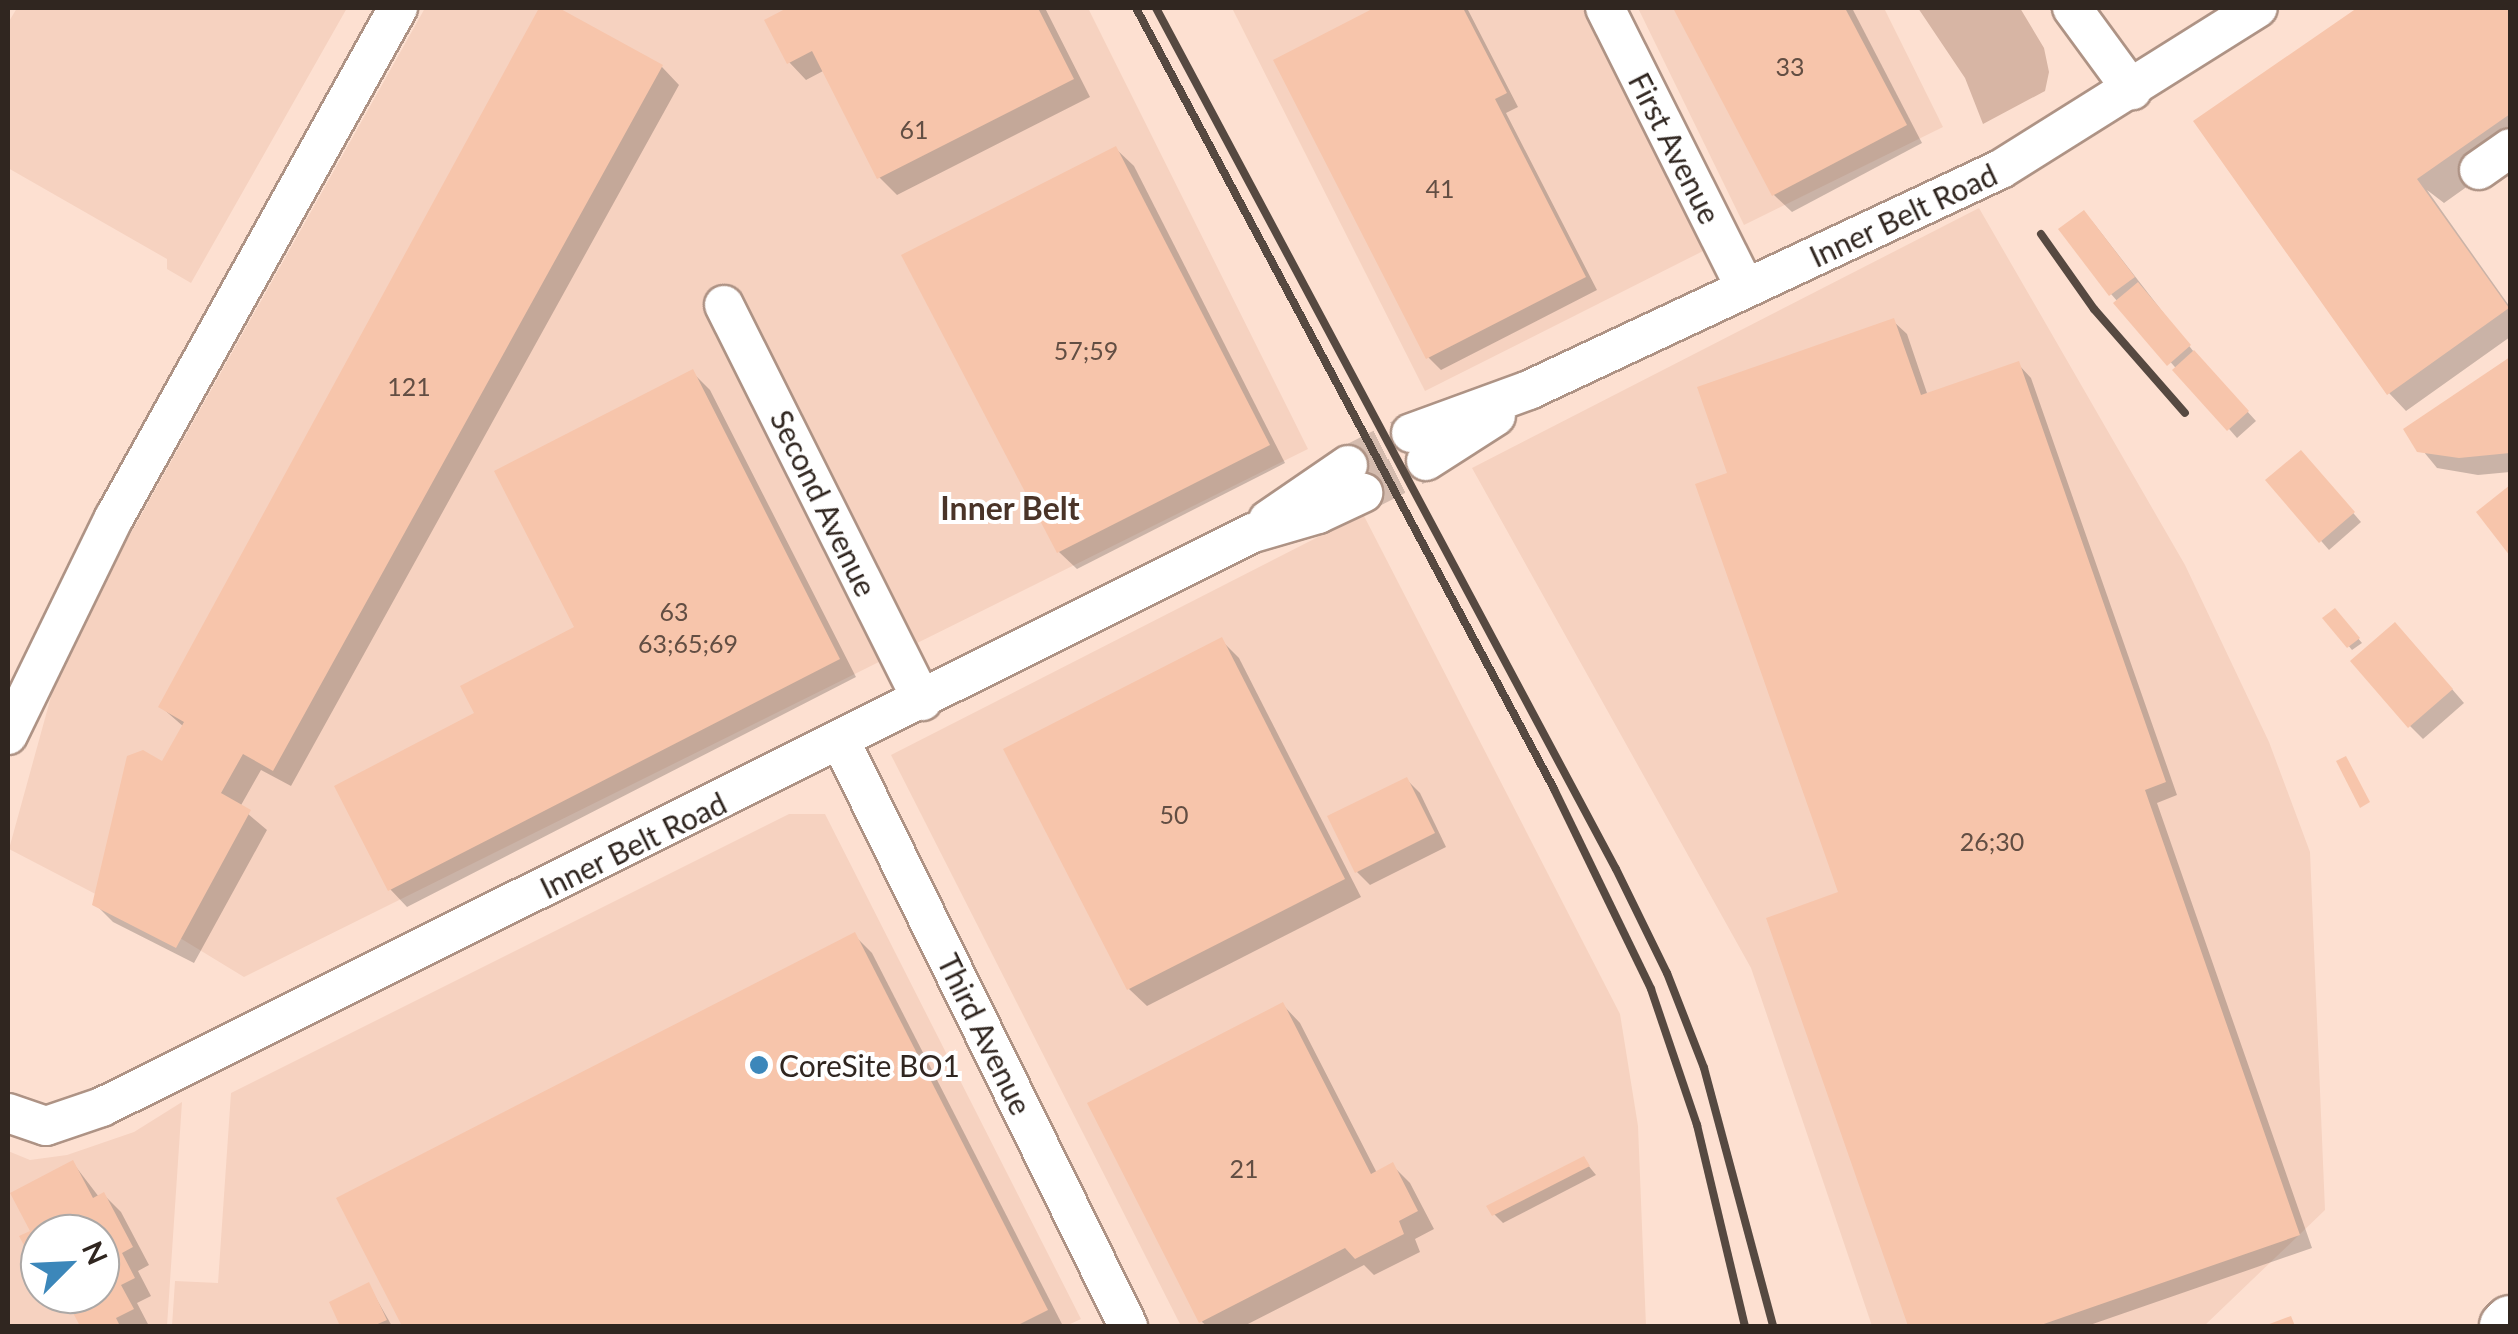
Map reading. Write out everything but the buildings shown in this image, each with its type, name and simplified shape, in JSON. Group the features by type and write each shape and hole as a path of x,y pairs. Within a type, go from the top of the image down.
{"street":[{"path":"8,735 114,518 398,8"},
{"name":"First Avenue","path":"1605,8 1745,288"},
{"path":"2072,8 2132,90"},
{"name":"Inner Belt Road","path":"1419,447 1529,390 2001,170 2258,8"},
{"path":"2479,170 2510,148"},
{"name":"Second Avenue","path":"724,305 922,702"},
{"name":"Inner Belt Road","path":"8,1113 46,1126 102,1107 922,702 1252,533 1303,492 1355,479"},
{"name":"Third Avenue","path":"841,742 1128,1326"}],"shaded area":[{"path":"17,8 347,8 191,283 167,269 167,259 8,168 8,23"},
{"path":"425,8 1088,8 1308,449 244,977 180,938 9,849 52,693 79,626"},
{"path":"1232,8 1593,8 1713,246 1425,391"},
{"path":"1638,8 1884,8 1943,127 1744,225"},
{"path":"1918,8 2020,8 2044,48 2049,72 2045,91 1983,124 1965,78"},
{"path":"1979,208 2185,565 2269,742 2310,852 2325,1210 2204,1326 1872,1326 1751,968 1472,468"},
{"path":"1363,514 1620,1014 1638,1126 1646,1326 1181,1326 891,755"},
{"path":"789,814 825,814 1081,1319 1066,1326 172,1326 175,1281 218,1283 231,1093"},
{"path":"182,1102 167,1326 8,1326 8,1151 30,1160 67,1155 134,1132"}],"tunnel":[{"path":"1348,465 1411,433"},
{"path":"1363,493 1426,461"}],"railway":[{"path":"1136,8 1554,789 1651,989 1697,1125 1745,1326"},
{"path":"1156,8 1616,869 1667,973 1704,1068 1773,1326"},
{"path":"2041,234 2094,309 2185,413"}],"place":[{"name":"CoreSite BO1","path":"759,1065"}],"district":[{"name":"Inner Belt","path":"1010,508"}]}
